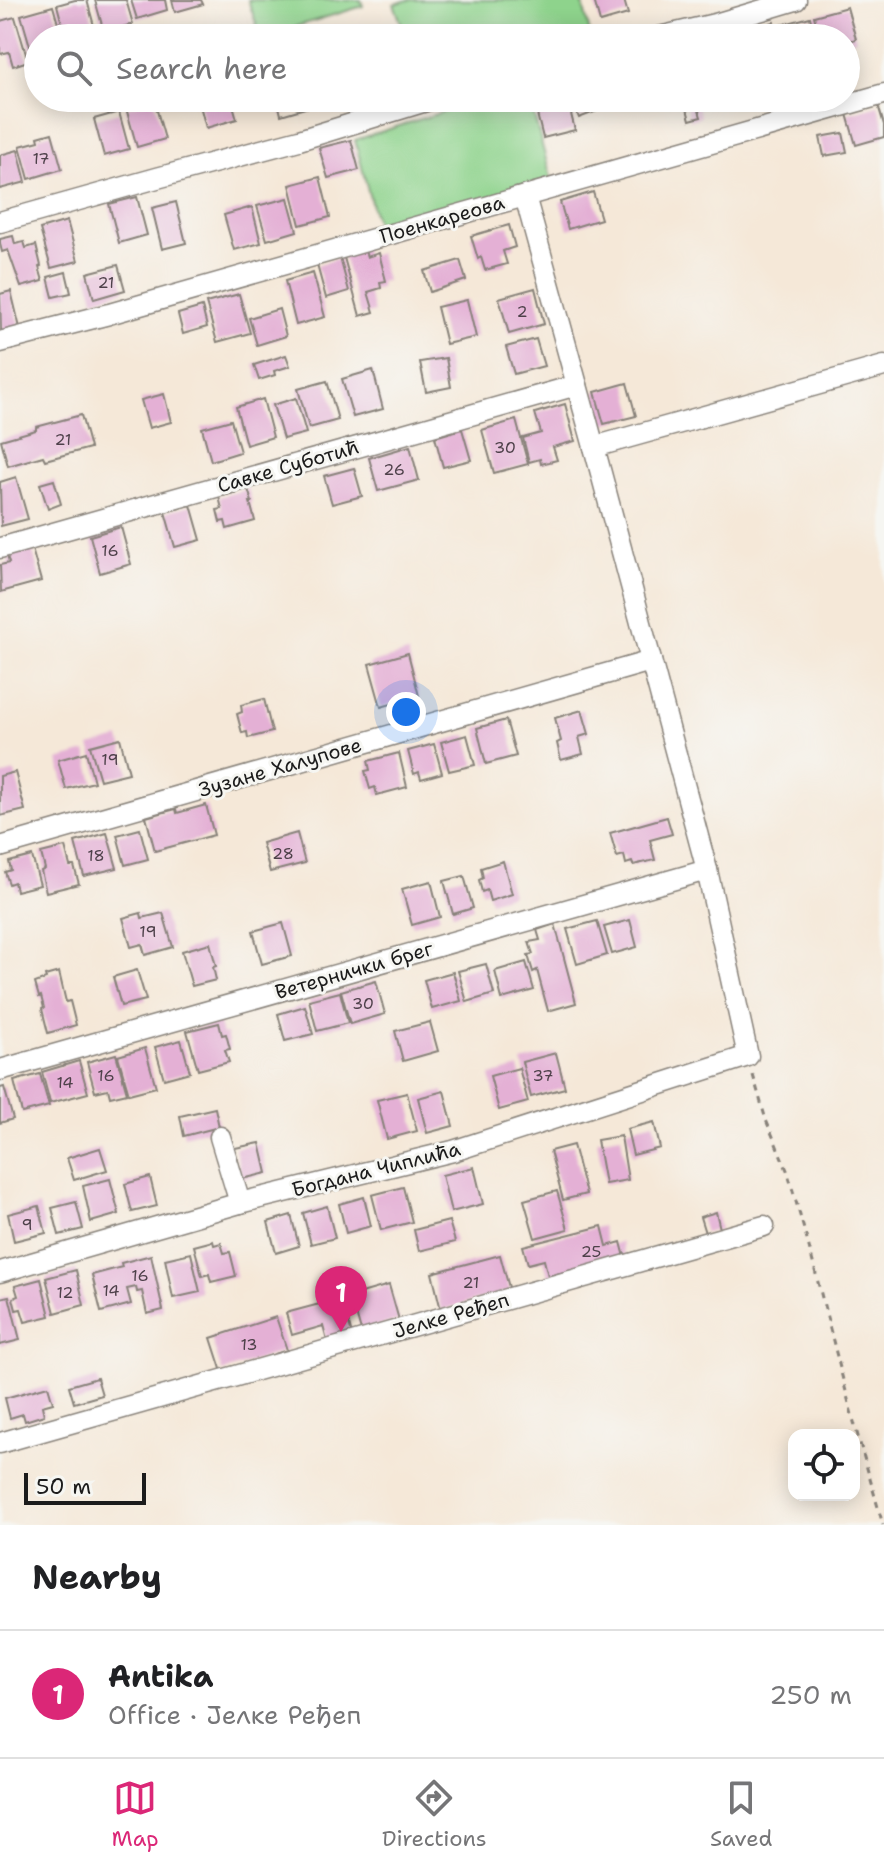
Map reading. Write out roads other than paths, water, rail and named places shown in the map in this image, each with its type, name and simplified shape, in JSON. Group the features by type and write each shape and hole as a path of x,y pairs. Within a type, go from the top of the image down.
{"street":[{"path":"715,24 796,0"},
{"name":"Поенкареова","path":"860,101 884,94"},
{"path":"0,222 390,112"},
{"name":"Поенкареова","path":"0,342 109,314 821,112"},
{"path":"525,196 707,870"},
{"path":"594,447 884,366"},
{"name":"Савке Суботић","path":"0,548 577,385"},
{"name":"Зузане Халупове","path":"0,847 651,661"},
{"name":"Богдана Чиплића","path":"0,1272 240,1203 453,1151 748,1056 707,870"},
{"name":"Ветернички брег","path":"0,1070 707,870"},
{"path":"220,1137 240,1203"},
{"name":"Јелке Ређеп","path":"0,1443 764,1226"}],"place":[{"name":"Antika","path":"341,1332"}]}
